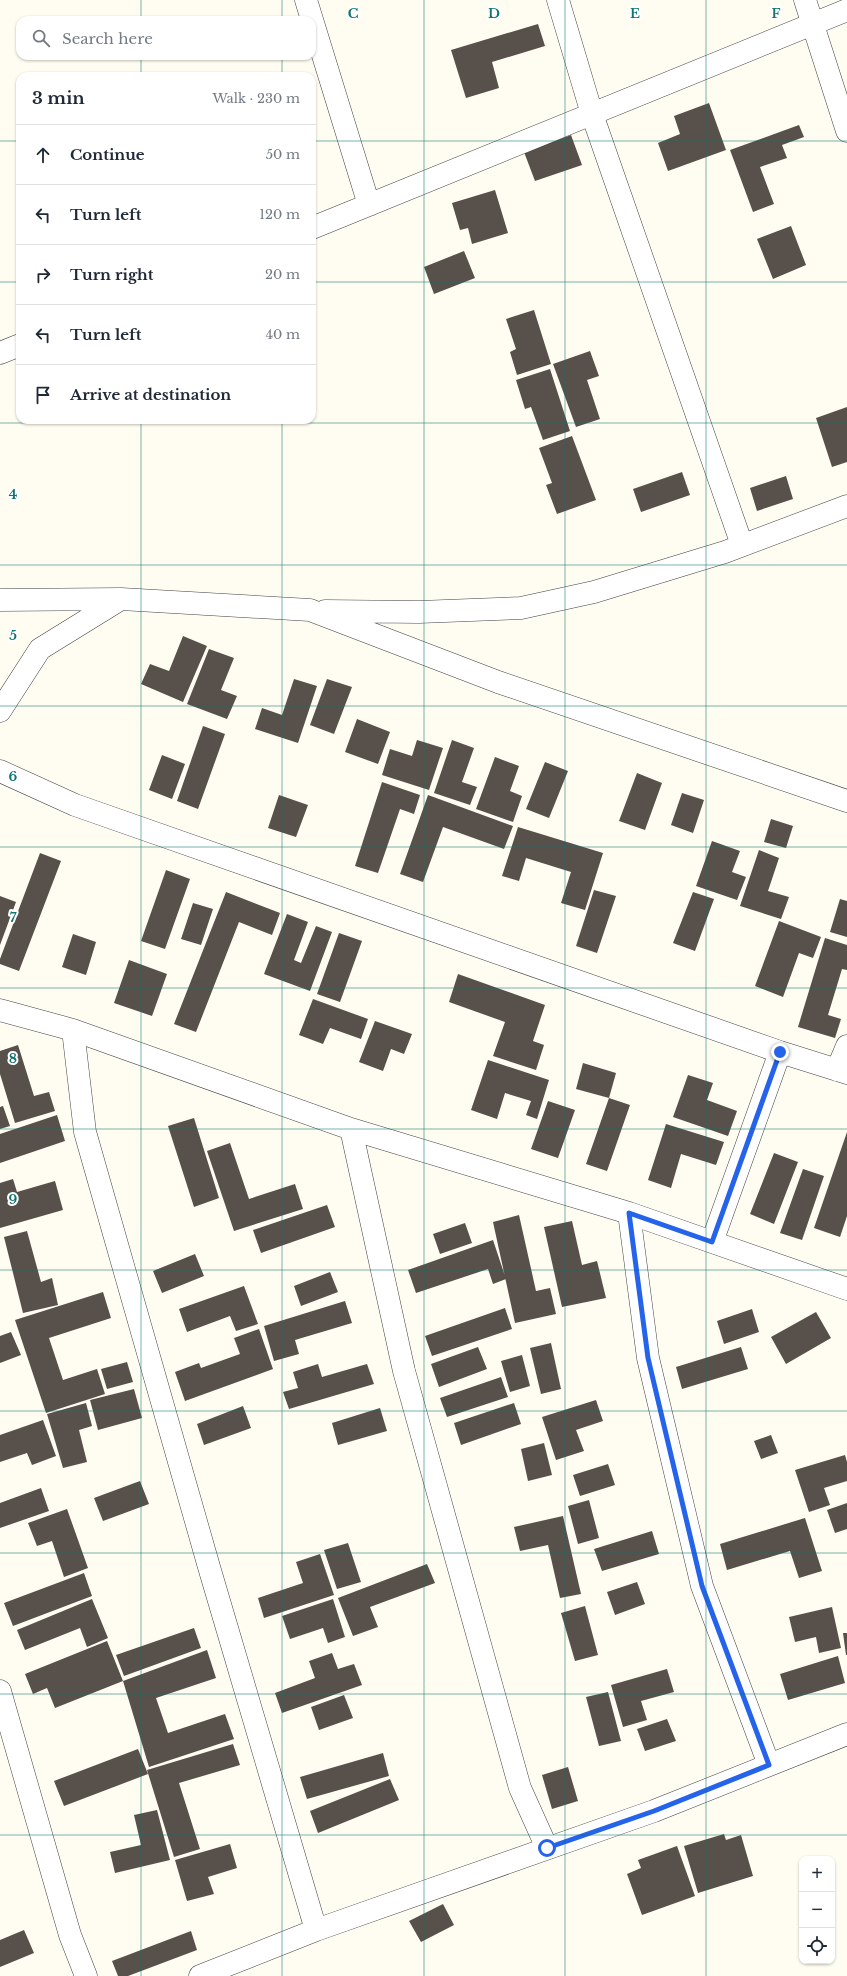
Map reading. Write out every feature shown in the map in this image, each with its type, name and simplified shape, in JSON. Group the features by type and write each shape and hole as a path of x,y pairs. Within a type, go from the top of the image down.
{"street":[{"path":"306,0 311,16"},
{"path":"558,0 592,114 742,546"},
{"path":"805,0 847,131"},
{"path":"316,226 847,10"},
{"path":"316,33 369,205"},
{"path":"0,353 16,347"},
{"path":"0,600 121,599 310,610 419,612 521,608 594,592 742,546 847,506"},
{"path":"0,710 40,649 121,599"},
{"path":"310,610 498,682 847,801"},
{"path":"0,771 82,808 780,1052 842,1072 847,1046"},
{"path":"0,1010 74,1030 350,1129 629,1213 847,1289"},
{"path":"74,1030 85,1132 209,1567 316,1930"},
{"path":"712,1242 780,1052"},
{"path":"350,1129 404,1371 520,1788 547,1848"},
{"path":"629,1213 648,1358 702,1586 769,1765"},
{"path":"0,1691 70,1935 86,1976"},
{"path":"200,1976 316,1930 654,1811 847,1734"}],"building":[{"path":"538,24 545,46 492,62 499,88 466,98 451,50"},
{"path":"709,103 726,150 668,171 658,143 680,134 674,116"},
{"path":"799,125 804,137 782,145 787,158 760,167 774,204 753,212 730,150"},
{"path":"571,135 582,165 535,181 524,152"},
{"path":"495,190 508,233 472,244 468,228 460,230 452,203"},
{"path":"791,226 806,265 773,279 757,239"},
{"path":"464,251 475,278 434,294 424,267"},
{"path":"534,310 551,364 517,375 510,352 516,349 506,319"},
{"path":"590,351 599,376 587,380 600,419 576,427 553,364"},
{"path":"550,369 570,431 543,440 531,407 525,409 516,380"},
{"path":"847,407 847,462 832,467 816,418"},
{"path":"572,436 596,500 557,514 546,485 552,483 539,448"},
{"path":"682,472 690,495 641,512 633,489"},
{"path":"786,476 793,499 757,511 750,488"},
{"path":"183,636 207,646 183,702 141,684 150,664 169,671"},
{"path":"209,649 234,658 221,690 237,696 227,719 187,704"},
{"path":"294,679 317,686 298,743 255,729 262,708 282,715"},
{"path":"327,679 352,687 334,734 310,725"},
{"path":"357,719 390,732 378,764 345,752"},
{"path":"203,726 225,734 198,809 177,801"},
{"path":"417,740 443,748 429,790 382,775 390,749 412,756"},
{"path":"452,740 474,748 462,782 477,787 470,805 434,793"},
{"path":"162,755 185,764 172,799 149,790"},
{"path":"495,757 519,766 510,791 522,796 513,822 476,809"},
{"path":"545,762 568,771 549,818 526,809"},
{"path":"637,773 662,783 645,830 619,821"},
{"path":"382,782 420,795 414,814 400,809 378,873 355,866"},
{"path":"682,793 704,800 693,833 671,825"},
{"path":"279,795 308,805 296,837 268,828"},
{"path":"428,795 513,826 504,849 443,827 423,882 400,874"},
{"path":"771,819 793,826 786,848 764,842"},
{"path":"518,827 603,853 585,910 561,903 571,872 526,858 519,881 502,876"},
{"path":"712,841 740,851 732,872 746,877 737,900 696,886"},
{"path":"759,850 779,858 768,891 789,897 781,919 740,906"},
{"path":"40,853 61,861 19,971 0,964 0,959"},
{"path":"166,870 190,879 165,949 141,941"},
{"path":"594,890 616,896 597,953 576,946"},
{"path":"226,892 280,913 272,935 239,922 196,1032 174,1024"},
{"path":"693,892 714,899 695,951 673,943"},
{"path":"0,896 16,902 0,945"},
{"path":"840,899 847,901 847,937 830,932"},
{"path":"193,903 213,909 201,945 181,939"},
{"path":"287,914 308,922 294,960 301,963 316,926 332,932 310,991 264,974"},
{"path":"779,921 821,937 813,958 799,953 783,997 755,986"},
{"path":"339,933 362,941 340,1002 317,994"},
{"path":"73,934 96,942 86,975 62,967"},
{"path":"825,938 847,945 847,970 842,969 828,1015 841,1019 835,1038 798,1027"},
{"path":"129,960 167,974 152,1016 114,1003"},
{"path":"458,974 545,1005 533,1041 544,1045 536,1070 493,1056 505,1022 449,1002"},
{"path":"313,999 368,1019 361,1039 330,1028 323,1044 299,1035"},
{"path":"375,1021 412,1034 404,1054 391,1049 383,1071 359,1062"},
{"path":"18,1045 34,1096 49,1092 55,1111 15,1123 0,1074 0,1051"},
{"path":"488,1060 549,1080 537,1119 526,1115 531,1101 505,1093 497,1119 471,1110"},
{"path":"583,1063 616,1073 609,1098 576,1089"},
{"path":"688,1075 713,1083 707,1100 737,1111 728,1136 673,1117"},
{"path":"609,1098 630,1105 607,1171 586,1164"},
{"path":"548,1101 575,1110 558,1158 531,1149"},
{"path":"3,1106 10,1126 0,1129 0,1107"},
{"path":"57,1115 65,1141 0,1163 0,1134"},
{"path":"194,1118 219,1198 194,1207 168,1126"},
{"path":"666,1124 724,1142 716,1165 681,1154 671,1188 648,1180"},
{"path":"847,1132 847,1216 840,1237 814,1228"},
{"path":"230,1143 249,1199 295,1184 303,1209 234,1231 207,1151"},
{"path":"774,1153 798,1162 774,1224 750,1214"},
{"path":"803,1169 824,1176 802,1240 780,1233"},
{"path":"13,1179 17,1192 55,1181 63,1210 0,1228 0,1183"},
{"path":"327,1205 335,1227 261,1253 253,1230"},
{"path":"519,1215 536,1291 550,1288 556,1314 515,1323 493,1222"},
{"path":"572,1221 582,1265 597,1261 606,1298 562,1307 544,1227"},
{"path":"465,1223 472,1243 440,1254 433,1234"},
{"path":"27,1231 41,1282 52,1278 58,1305 23,1313 4,1237"},
{"path":"493,1240 506,1279 493,1284 488,1269 416,1293 408,1270"},
{"path":"195,1254 204,1276 162,1293 153,1271"},
{"path":"330,1272 338,1292 301,1306 294,1286"},
{"path":"244,1286 258,1324 236,1331 230,1316 187,1332 179,1309"},
{"path":"103,1292 111,1318 49,1338 63,1380 97,1369 105,1394 46,1413 15,1320"},
{"path":"345,1301 352,1323 295,1340 299,1354 274,1361 264,1326"},
{"path":"505,1308 512,1329 432,1356 425,1336"},
{"path":"752,1309 759,1332 724,1344 717,1321"},
{"path":"816,1312 831,1338 786,1364 771,1337"},
{"path":"259,1329 273,1369 185,1401 175,1372 199,1363 201,1368 240,1354 234,1338"},
{"path":"11,1332 21,1355 0,1363 0,1336"},
{"path":"551,1343 561,1389 541,1394 530,1348"},
{"path":"478,1347 487,1369 439,1387 431,1364"},
{"path":"741,1347 748,1369 682,1389 676,1367"},
{"path":"522,1355 530,1386 510,1392 501,1361"},
{"path":"127,1362 133,1382 107,1389 101,1369"},
{"path":"318,1364 322,1377 367,1364 374,1384 289,1409 283,1392 298,1388 293,1372"},
{"path":"501,1377 508,1397 447,1417 440,1398"},
{"path":"134,1389 142,1418 98,1430 90,1400"},
{"path":"596,1400 603,1421 576,1430 584,1451 556,1460 542,1417"},
{"path":"86,1403 92,1426 79,1430 87,1462 63,1468 47,1414"},
{"path":"514,1403 521,1424 461,1445 454,1423"},
{"path":"243,1406 251,1428 204,1445 197,1424"},
{"path":"380,1408 387,1431 338,1445 332,1423"},
{"path":"43,1420 56,1456 32,1465 27,1453 0,1462 0,1435"},
{"path":"771,1435 778,1453 761,1459 754,1441"},
{"path":"544,1443 552,1475 528,1481 521,1449"},
{"path":"845,1455 847,1462 847,1481 824,1488 830,1505 809,1512 795,1470"},
{"path":"608,1464 615,1485 580,1496 573,1475"},
{"path":"140,1481 149,1504 103,1521 94,1498"},
{"path":"41,1488 49,1511 0,1528 0,1503"},
{"path":"589,1500 599,1538 578,1544 568,1506"},
{"path":"847,1503 847,1529 835,1533 827,1510"},
{"path":"67,1509 88,1568 64,1577 52,1541 37,1546 28,1523"},
{"path":"563,1516 581,1594 560,1598 548,1545 520,1551 514,1527"},
{"path":"805,1518 822,1571 799,1578 790,1551 727,1570 720,1544"},
{"path":"652,1531 659,1554 602,1571 594,1549"},
{"path":"348,1543 361,1582 337,1589 324,1550"},
{"path":"320,1554 334,1595 264,1618 258,1598 303,1583 296,1562"},
{"path":"427,1564 435,1583 370,1607 378,1627 353,1636 338,1598"},
{"path":"84,1573 92,1596 13,1626 4,1603"},
{"path":"637,1582 645,1604 615,1615 607,1592"},
{"path":"92,1599 108,1638 87,1647 80,1628 25,1650 17,1630"},
{"path":"333,1599 345,1637 328,1643 323,1628 290,1639 282,1616"},
{"path":"585,1606 598,1655 575,1661 561,1613"},
{"path":"832,1607 841,1648 819,1653 816,1637 795,1642 789,1617"},
{"path":"194,1628 201,1648 124,1676 116,1655"},
{"path":"843,1633 847,1633 847,1655 846,1655"},
{"path":"107,1641 123,1681 55,1708 47,1688 33,1694 25,1674"},
{"path":"207,1650 216,1678 156,1698 168,1733 225,1714 234,1739 149,1767 123,1681"},
{"path":"332,1653 338,1669 354,1664 362,1685 282,1713 275,1693 315,1678 309,1661"},
{"path":"838,1656 845,1683 788,1700 780,1674"},
{"path":"667,1669 674,1692 641,1701 647,1720 623,1727 611,1685"},
{"path":"608,1692 621,1741 599,1746 586,1697"},
{"path":"344,1695 353,1718 319,1730 311,1707"},
{"path":"667,1719 676,1741 645,1751 637,1729"},
{"path":"233,1744 240,1765 179,1783 200,1849 174,1857 147,1770"},
{"path":"138,1749 148,1774 64,1806 54,1781"},
{"path":"383,1753 389,1776 307,1799 300,1777"},
{"path":"568,1767 578,1801 552,1809 542,1775"},
{"path":"390,1779 399,1800 318,1833 310,1811"},
{"path":"157,1810 170,1860 115,1873 110,1852 141,1845 134,1815"},
{"path":"724,1834 726,1840 741,1835 753,1876 698,1893 684,1846"},
{"path":"230,1844 237,1868 208,1877 214,1894 187,1901 175,1860"},
{"path":"677,1846 695,1896 642,1915 627,1874 641,1868 638,1860"},
{"path":"443,1904 454,1925 421,1942 409,1921"},
{"path":"24,1930 34,1953 0,1967 0,1940"},
{"path":"191,1931 197,1950 128,1976 118,1976 112,1961"}],"route":[{"path":"547,1848 654,1811 769,1765 702,1586 648,1358 629,1213 712,1242 780,1052"}]}
